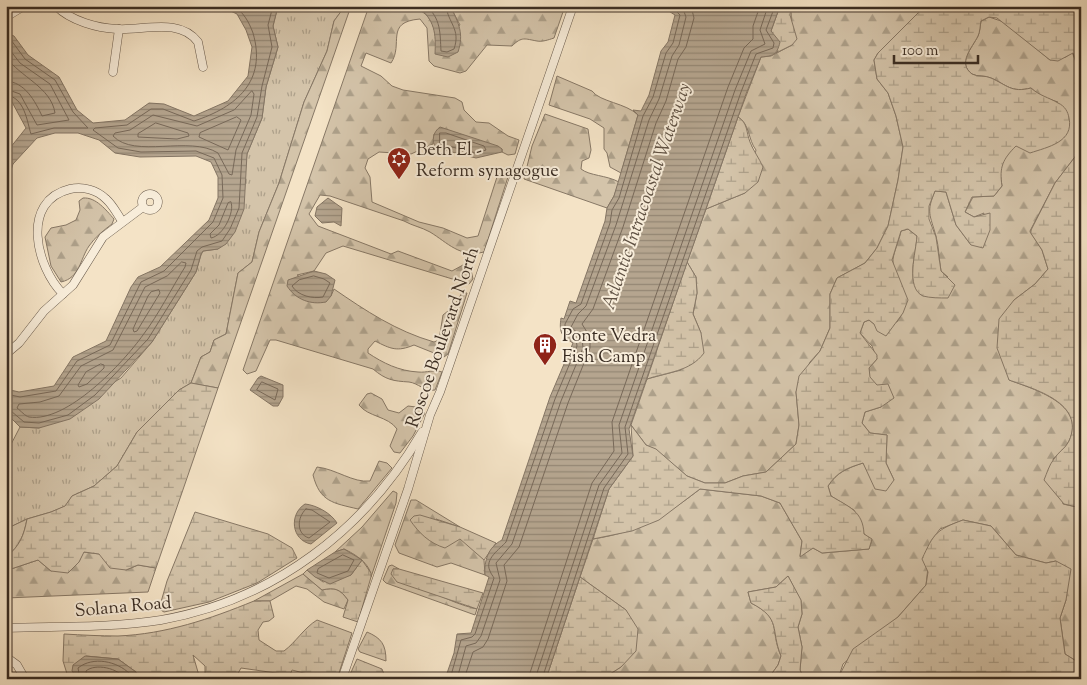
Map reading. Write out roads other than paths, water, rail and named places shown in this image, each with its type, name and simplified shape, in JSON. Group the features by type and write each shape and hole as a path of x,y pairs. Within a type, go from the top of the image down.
{"street":[{"path":"6,17 24,6"},
{"path":"56,6 78,20 119,30 148,26 184,31 198,42 203,67"},
{"name":"Roscoe Boulevard North","path":"342,679 408,489 430,415 440,392 573,6"},
{"path":"113,72 119,30"},
{"path":"63,294 51,280 39,250 38,225 42,211 49,201 68,189 88,189 107,200 122,221"},
{"path":"6,354 19,343 44,311 79,277 103,237 143,207"},
{"name":"Solana Road","path":"6,628 140,623 182,616 241,596 294,569 334,540 376,498 403,464 430,415"},
{"path":"403,464 407,476 408,489"},
{"path":"6,657 17,665 25,679"}],"water":[{"path":"220,6 278,6 273,26 278,47 266,87 262,118 247,154 244,209 235,232 226,244 218,249 203,251 196,272 152,342 99,399 70,419 39,428 20,427 6,413 6,389 19,392 54,386 73,357 106,341 131,287 138,277 160,267 209,220 218,198 218,177 211,162 196,156 140,157 115,153 99,140 78,133 55,133 37,138 13,164 6,186 6,153 26,128 12,102 6,99 6,33 14,36 28,55 59,77 77,110 93,123 125,120 149,103 164,104 194,116 228,101 248,76 252,47 246,30 237,14"},
{"path":"417,6 450,6 460,29 461,40 458,52 448,57 435,54 433,27 428,16"},
{"name":"Atlantic Intracoastal Waterway","path":"665,6 780,6 771,31 780,42 779,46 774,54 761,57 746,94 629,429 633,456 609,489 546,679 445,679 454,653 457,634 471,633 489,577 485,575 488,555 493,546 502,540 550,397 573,343 562,333 560,327 561,318 564,319 570,301 576,303 605,221 607,208 614,196 638,115 633,110 641,111 649,95 661,51 668,42 675,15 667,10"},
{"path":"440,127 498,146 502,149 502,152 476,158 436,148 433,137"},
{"path":"328,198 342,208 341,226 334,222 322,223 315,216 317,207"},
{"path":"314,271 326,274 335,280 331,296 326,302 315,303 299,298 287,286 288,280"},
{"path":"261,376 283,385 283,397 278,406 273,406 250,390"},
{"path":"305,504 323,510 337,523 311,544 304,542 299,537 294,526 296,514"},
{"path":"344,549 362,560 351,575 330,584 315,577 307,570 335,552"},
{"path":"85,656 118,659 136,672 136,679 78,679 72,671 73,665"}],"place":[{"name":"Beth El - Reform synagogue","path":"399,180"},
{"name":"Ponte Vedra Fish Camp","path":"545,366"}]}
